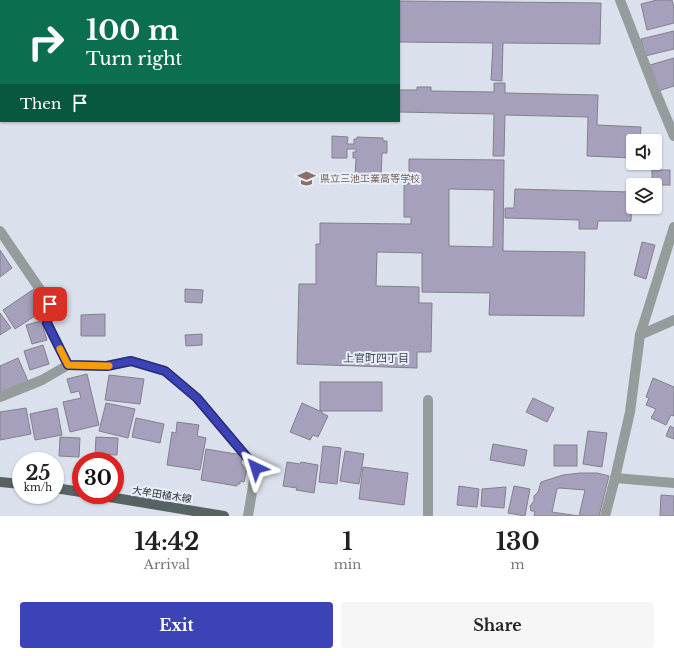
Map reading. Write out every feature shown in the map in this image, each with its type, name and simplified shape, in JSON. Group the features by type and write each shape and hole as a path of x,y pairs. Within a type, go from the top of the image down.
{"main road":[{"path":"0,482 12,483"},
{"name":"大牟田植木線","path":"124,499 224,516"}],"street":[{"path":"620,0 674,136"},
{"path":"605,516 630,412 640,335 674,227"},
{"path":"0,231 50,304 47,323 68,365"},
{"path":"640,335 674,320"},
{"path":"0,397 42,380 68,365 107,366 131,361 165,371 197,398 256,468 248,516"},
{"path":"428,400 428,516"},
{"path":"615,478 674,483"}],"building":[{"path":"657,0 672,0 674,7 674,23 647,30 641,4"},
{"path":"400,1 601,3 600,44 503,43 502,81 491,80 493,43 400,42"},
{"path":"674,31 674,49 645,56 641,39"},
{"path":"674,58 674,86 658,91 650,65"},
{"path":"494,83 505,83 505,93 598,95 597,125 641,127 640,134 626,134 626,158 587,156 588,117 505,115 504,156 493,156 494,114 400,112 400,90 417,90 417,87 431,87 431,91 494,92"},
{"path":"332,136 348,137 347,144 354,144 354,139 357,139 357,137 383,138 383,141 387,141 387,153 382,153 381,179 355,178 356,158 353,158 353,152 356,152 356,149 347,149 347,158 332,158"},
{"path":"409,159 504,160 503,251 585,252 584,316 489,315 490,293 422,292 422,253 377,252 376,286 419,287 419,303 432,303 431,352 417,352 417,368 297,364 299,284 316,284 316,244 320,244 320,223 411,224 411,217 404,217 404,184 409,184","holes":["449,189 494,190 493,247 449,246"]},
{"path":"652,170 670,170 670,185 662,185 662,178 652,178"},
{"path":"515,189 626,192 626,214 631,214 631,221 598,221 597,229 579,229 579,220 505,218 505,208 514,208"},
{"path":"642,242 655,245 646,279 634,275"},
{"path":"0,250 12,268 0,277"},
{"path":"34,289 42,301 36,305 41,312 15,329 3,310"},
{"path":"185,289 203,290 202,303 185,302"},
{"path":"0,313 11,328 0,335"},
{"path":"105,314 105,336 81,336 81,315"},
{"path":"41,321 47,340 32,344 26,325"},
{"path":"202,334 202,345 186,346 185,335"},
{"path":"43,345 49,364 30,370 24,351"},
{"path":"18,358 28,381 0,393 0,366"},
{"path":"87,374 99,425 70,432 63,402 81,398 79,391 71,393 67,379"},
{"path":"109,375 144,379 140,404 105,400"},
{"path":"653,378 674,387 674,416 671,415 666,425 651,418 656,409 646,405 649,398 646,397"},
{"path":"320,382 382,382 382,411 320,411"},
{"path":"533,398 554,408 547,422 526,412"},
{"path":"106,403 135,409 128,438 99,431"},
{"path":"302,403 328,416 318,437 313,435 310,440 290,432"},
{"path":"26,408 31,434 0,440 0,412"},
{"path":"57,408 62,435 35,440 30,414"},
{"path":"136,418 164,424 160,443 132,437"},
{"path":"177,422 199,425 197,436 206,438 200,470 167,465 172,432 176,433"},
{"path":"670,426 674,428 674,439 666,436"},
{"path":"588,431 607,433 602,467 583,464"},
{"path":"60,437 80,438 79,452 72,452 72,457 64,456 64,452 59,452"},
{"path":"96,437 118,438 117,452 95,452"},
{"path":"493,444 527,450 524,466 490,460"},
{"path":"554,445 577,445 577,466 554,466"},
{"path":"323,446 341,448 337,484 319,482"},
{"path":"206,449 242,455 241,464 243,467 247,468 244,482 240,481 240,484 237,484 237,486 201,480"},
{"path":"345,451 364,454 359,484 340,481"},
{"path":"287,462 300,464 301,462 318,465 314,493 283,486"},
{"path":"363,467 408,473 404,505 359,499"},
{"path":"597,473 609,476 599,516 579,516 534,516 535,511 531,511 530,506 534,501 534,496 538,492 541,482 563,475","holes":["557,489 585,490 579,516 552,512"]},
{"path":"459,486 479,489 477,507 457,505"},
{"path":"514,486 530,489 525,516 508,513"},
{"path":"506,487 504,508 481,506 482,489"},
{"path":"661,495 674,496 674,516 660,516"}],"slow traffic":[{"path":"60,349 68,365 109,366"}],"place":[{"name":"県立三池工業高等学校","path":"307,178"}],"district":[{"name":"上官町四丁目","path":"376,358"}],"route":[{"path":"50,304 47,323 68,365 107,366 131,361 165,371 197,398 256,468"}]}
